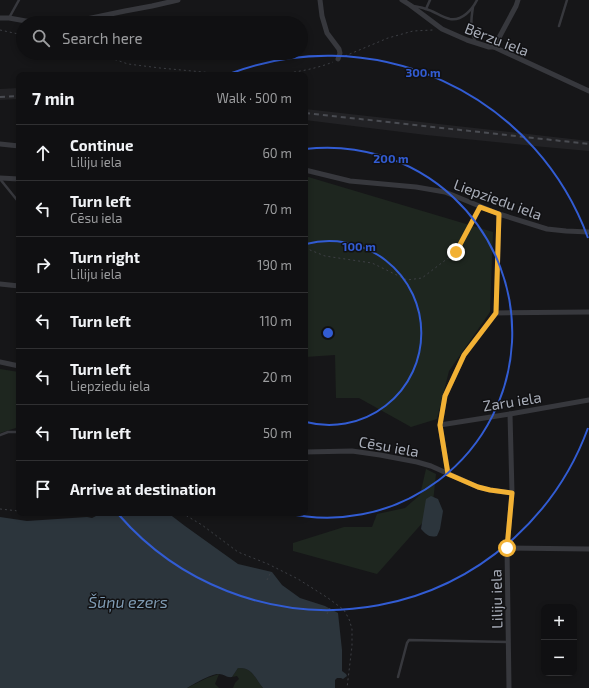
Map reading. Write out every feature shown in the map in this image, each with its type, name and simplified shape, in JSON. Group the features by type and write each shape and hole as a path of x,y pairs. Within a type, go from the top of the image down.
{"street":[{"path":"101,16 178,0"},
{"path":"320,0 322,16 327,33 339,48 340,53 338,59"},
{"name":"Bērzu iela","path":"402,0 442,29 489,48 494,47 589,91"},
{"path":"494,47 518,0"},
{"path":"0,18 16,19"},
{"path":"0,144 16,146"},
{"name":"Liepziedu iela","path":"308,171 350,181 416,187 445,192 499,214 548,229 589,232"},
{"path":"0,179 16,180"},
{"path":"448,474 440,425 445,396 464,355 496,313 499,214"},
{"path":"0,284 16,286"},
{"path":"496,313 589,312"},
{"path":"0,362 16,365"},
{"name":"Zaru iela","path":"440,425 589,400"},
{"name":"Liliju iela","path":"510,414 512,493 507,548 510,688"},
{"name":"Cēsu iela","path":"308,452 352,451 417,462 431,466 478,487 512,493"},
{"path":"507,548 589,549"}],"lane":[{"path":"9,18 20,0"},
{"path":"426,9 430,0"},
{"path":"476,43 472,36 471,19 477,0"},
{"path":"559,26 567,0"},
{"path":"410,5 426,9 449,18 457,19 466,15 474,7"},
{"path":"0,179 16,199"},
{"path":"0,435 8,432 16,432"},
{"path":"398,677 409,640 509,642"}],"path":[{"path":"294,72 320,66 388,38 413,31 442,29"},
{"path":"0,30 16,33"},
{"path":"116,60 128,64 203,72"},
{"path":"308,249 325,256 372,263 407,280 422,278 456,252 480,207"},
{"path":"0,509 16,511"},
{"path":"187,516 238,552 268,564 298,579 344,610 352,629 352,646 347,688"},
{"path":"267,580 271,572"},
{"path":"327,614 330,608"}],"shaded area":[{"path":"16,88 16,99 0,100 0,89"},
{"path":"308,109 589,141 589,151 534,146 426,135 308,120"},
{"path":"308,177 493,232 490,312 449,371 437,419 411,427 359,398 336,398 335,355 308,357"},
{"path":"0,369 16,372 16,428 0,433"},
{"path":"426,469 436,474 432,512 377,574 293,551 293,543 344,527 372,527 377,514 405,508 420,495"},
{"path":"238,668 247,669 253,674 263,688 233,688 239,679 237,676 232,677"},
{"path":"219,674 215,684 219,688 187,688 207,678"}],"water":[{"path":"431,496 438,499 443,511 440,529 437,536 428,535 421,529 426,499"},
{"name":"Šūņu ezers","path":"96,516 172,516 238,564 272,572 282,585 300,598 325,606 338,613 342,650 342,671 347,676 343,679 337,678 335,680 335,688 263,688 253,674 247,669 238,668 232,677 216,674 187,688 0,688 0,517 27,521 87,517 92,518"}],"railway":[{"path":"0,97 16,96"},
{"path":"308,113 589,144"}],"route":[{"path":"456,252 480,207 499,214 496,313 464,355 445,396 440,425 448,474 478,487 512,493 507,548"}]}
